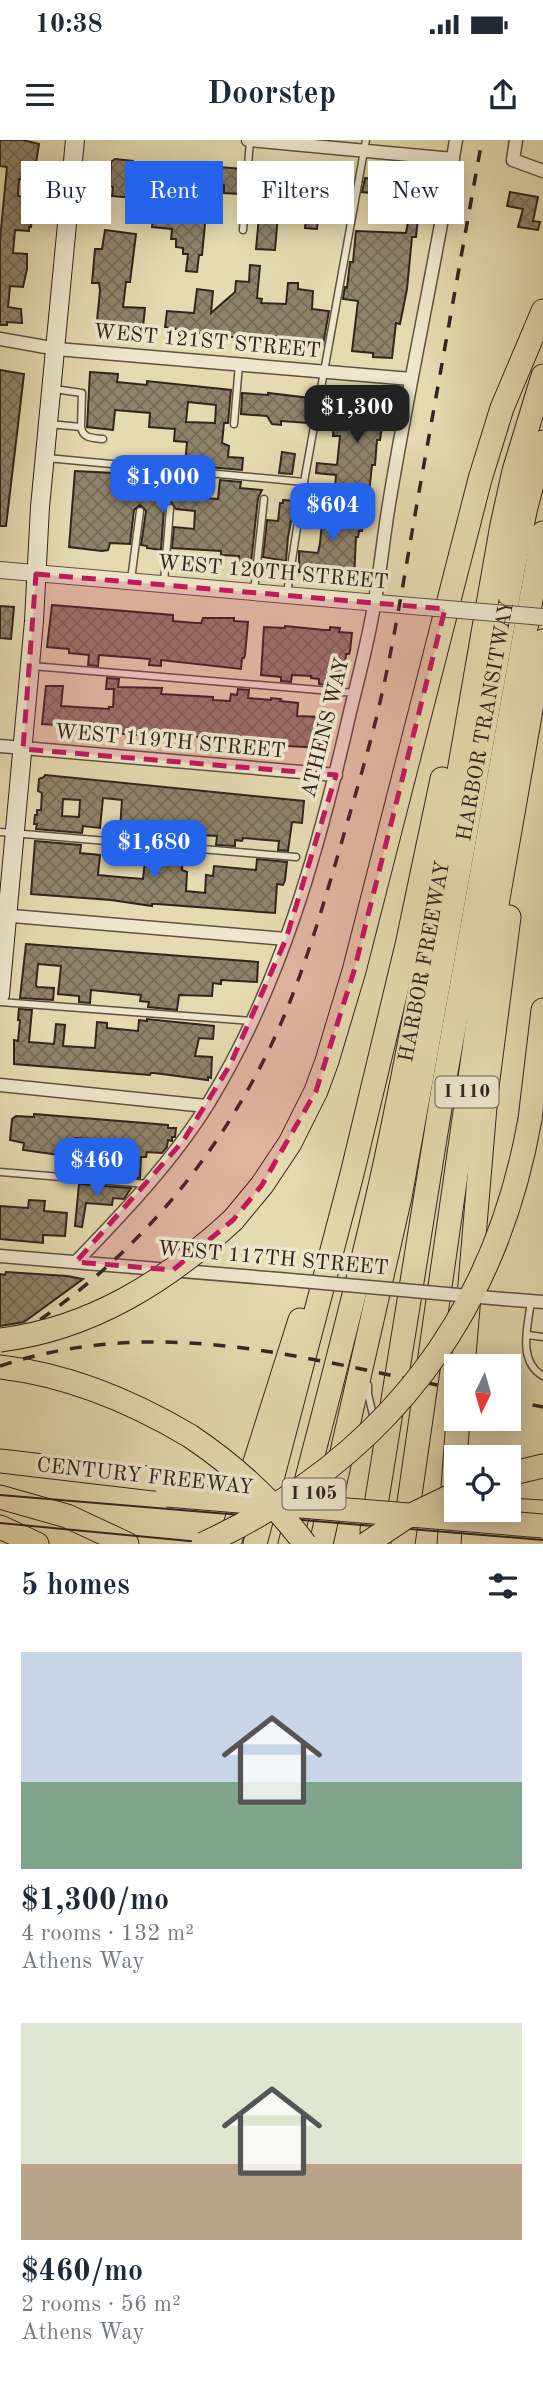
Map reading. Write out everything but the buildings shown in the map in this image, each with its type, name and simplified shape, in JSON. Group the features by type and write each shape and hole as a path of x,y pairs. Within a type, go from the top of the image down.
{"highway":[{"path":"0,1340 57,1327 95,1314 130,1297 185,1261 233,1220 262,1185 290,1143 312,1101 327,1061 354,971 480,479 502,408 543,311"},
{"name":"HARBOR FREEWAY","path":"290,1544 344,1339 384,1167 422,972 502,524 524,435 543,376"},
{"name":"HARBOR TRANSITWAY","path":"400,1197 514,564 543,442"},
{"name":"HARBOR TRANSITWAY","path":"427,1182 543,533"},
{"path":"464,1354 487,1084 542,644"},
{"name":"I 110","path":"403,1544 483,985 542,644"},
{"path":"255,1544 328,1271 407,945 441,782 471,698"},
{"path":"203,1544 265,1513 326,1472 363,1439 414,1385 455,1325 490,1259 514,1191 530,1119 543,1010"},
{"path":"229,1544 368,1103"},
{"path":"368,1544 404,1340 427,1182"},
{"path":"321,1544 400,1197"},
{"path":"0,1367 38,1373 112,1395 190,1436 244,1477 272,1504 305,1544"},
{"path":"449,1544 457,1432"},
{"name":"CENTURY FREEWAY","path":"0,1461 132,1477 169,1488 444,1504"},
{"path":"521,1471 543,1466"},
{"path":"169,1488 543,1526"},
{"path":"0,1497 67,1516 127,1544"},
{"path":"368,1544 405,1518 444,1499"},
{"path":"521,1511 543,1513"},
{"path":"0,1527 37,1544"}],"main road":[{"path":"0,995 8,832 23,748 45,457 75,140"}],"street":[{"path":"249,140 365,146 453,159"},
{"name":"ATHENS WAY","path":"76,1262 183,1141 206,1106 253,1021 286,939 336,775 375,603 411,379 456,140"},
{"path":"516,140 513,160 543,171"},
{"name":"WEST 121ST STREET","path":"0,339 57,349 411,379"},
{"name":"WEST 120TH STREET","path":"0,570 543,617"},
{"name":"WEST 119TH STREET","path":"0,746 336,775"},
{"path":"4,915 286,939"},
{"path":"0,1085 206,1106"},
{"name":"WEST 117TH STREET","path":"0,1256 537,1301"}],"lane":[{"path":"243,230 249,140"},
{"path":"287,596 304,482 365,146"},
{"path":"234,424 239,364"},
{"path":"52,388 82,393 82,432 86,437 103,439"},
{"path":"49,424 81,427"},
{"path":"45,457 304,482"},
{"path":"254,593 264,499"},
{"path":"164,584 170,508"},
{"path":"131,582 139,511"},
{"path":"30,666 355,693"},
{"path":"8,832 296,857"},
{"path":"0,1002 253,1021"},
{"path":"0,1172 147,1184"},
{"name":"HARBOR TRANSITWAY","path":"395,1337 427,1182"},
{"name":"HARBOR TRANSITWAY","path":"373,1355 400,1197"},
{"path":"537,1301 526,1352 528,1363 543,1376"},
{"path":"528,1335 543,1337"},
{"path":"368,1382 368,1394 376,1413 375,1435"},
{"path":"354,1453 360,1431 376,1413"},
{"path":"338,1517 342,1503"},
{"path":"363,1517 366,1503"}],"highlighted area":[{"path":"36,574 445,609 354,971 316,1091 262,1185 233,1220 173,1270 76,1262 183,1141 230,1065 286,939 336,775 23,749"}],"tram line":[{"path":"0,1495 543,1540"},
{"path":"0,1523 221,1544"}],"railway":[{"path":"0,1346 40,1320 113,1261 177,1193 232,1117 270,1048 294,992 340,848 384,684 482,140"},
{"path":"0,1366 59,1351 116,1343 173,1342 286,1354 444,1386"},
{"path":"522,1403 543,1407"}]}
